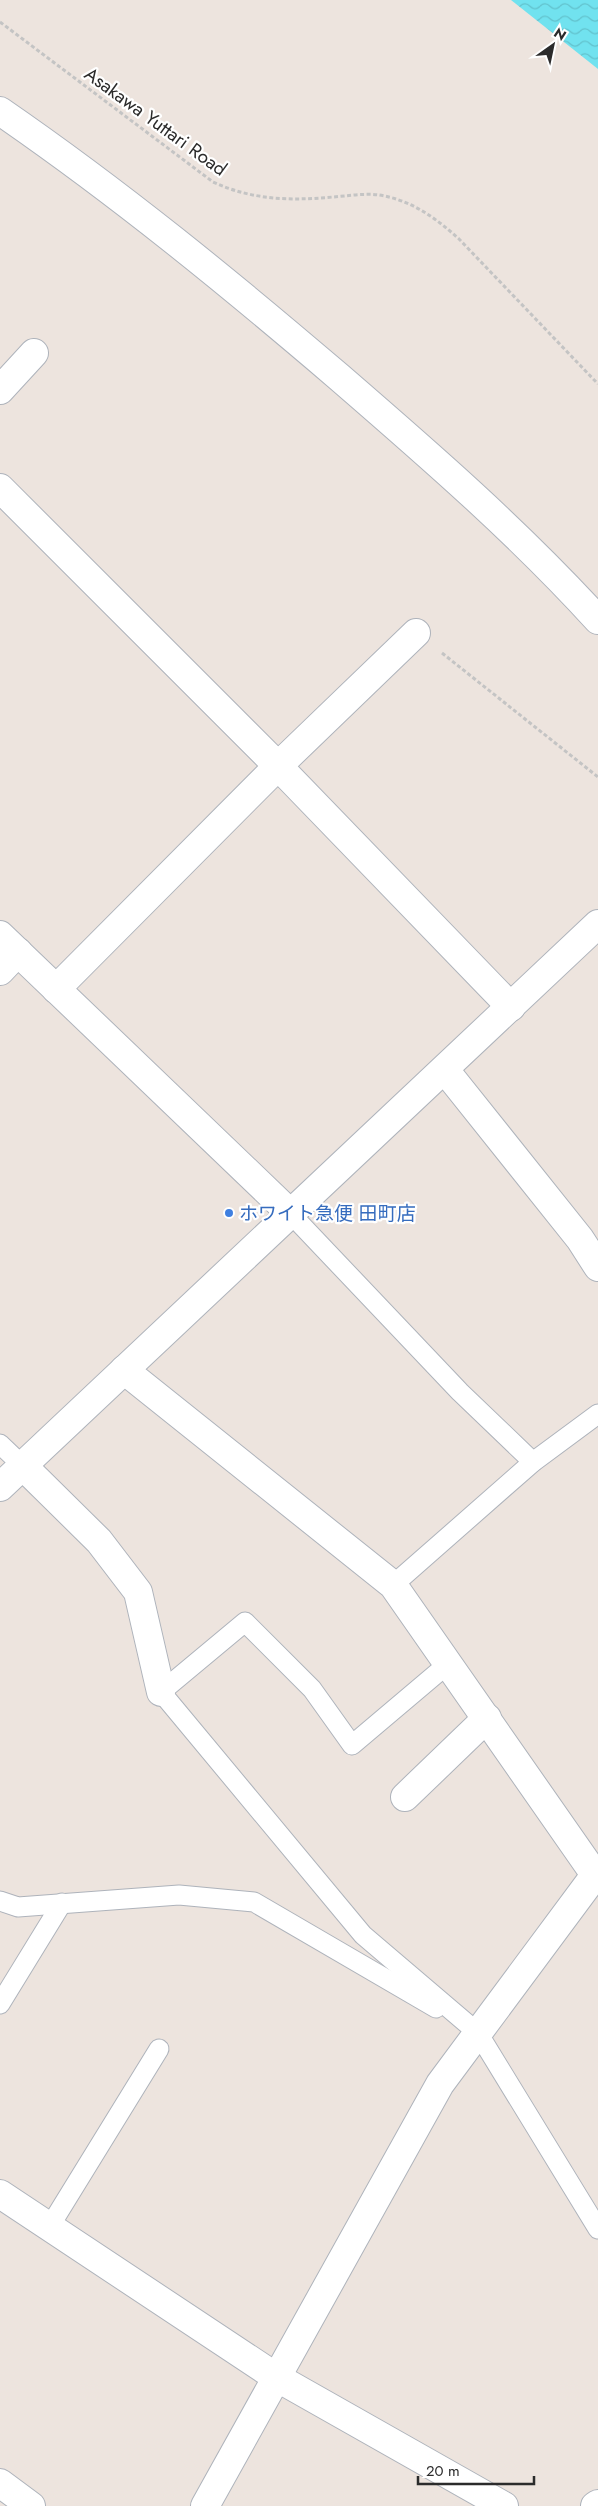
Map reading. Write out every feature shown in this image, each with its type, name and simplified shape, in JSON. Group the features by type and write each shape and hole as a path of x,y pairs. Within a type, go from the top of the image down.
{"street":[{"path":"0,111 134,208 231,285 411,438 493,514 598,620"},
{"path":"0,390 34,353"},
{"path":"0,488 278,766 511,1007"},
{"path":"56,990 278,766 416,633"},
{"path":"0,1487 598,924"},
{"path":"6,953 56,990 290,1213"},
{"path":"445,1070 580,1239 598,1267"},
{"path":"124,1370 393,1584 597,1875 440,2084 357,2237 276,2377 205,2506"},
{"path":"23,1466 99,1541 138,1592 161,1692"},
{"path":"405,1797 487,1718"},
{"path":"0,2194 276,2377 504,2506"},
{"path":"0,2482 29,2505"}],"lane":[{"path":"290,1213 460,1392 534,1462"},
{"path":"393,1584 534,1462 598,1414"},
{"path":"0,1444 23,1466"},
{"path":"450,1663 352,1745 312,1689 245,1622 161,1692 363,1934 478,2033 598,2229"},
{"path":"0,1901 18,1907 179,1895 254,1902 478,2033"},
{"path":"0,2004 62,1903"},
{"path":"50,2226 159,2049"}],"path":[{"name":"Asakawa Yuttari Road","path":"0,22 213,182 233,191 265,198 298,200 378,195 406,203 434,217 459,239 598,384"},
{"path":"416,633 598,777"}],"water":[{"path":"511,0 598,0 598,69"}],"place":[{"name":"ホワイト急便 田町店","path":"229,1213"}]}
